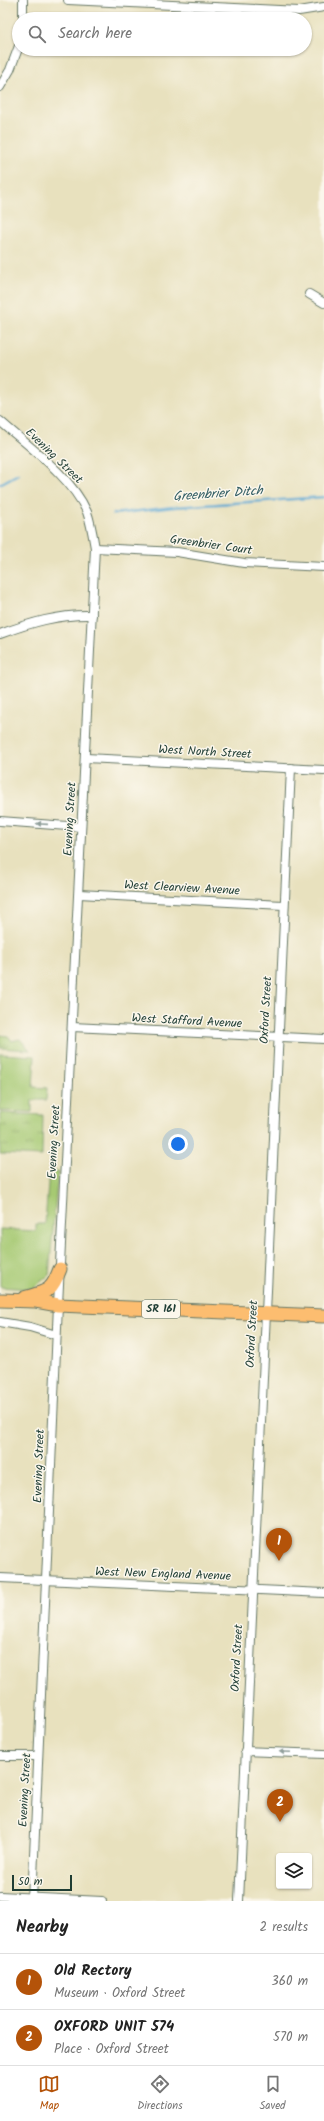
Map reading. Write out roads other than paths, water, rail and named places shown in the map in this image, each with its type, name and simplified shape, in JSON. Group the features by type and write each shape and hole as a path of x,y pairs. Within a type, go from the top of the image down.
{"main road":[{"path":"16,1300 48,1290 54,1285 60,1269"},
{"name":"SR 161","path":"0,1300 324,1316"}],"street":[{"path":"23,0 23,12"},
{"path":"68,0 299,11 324,7"},
{"path":"0,87 10,70 15,56"},
{"path":"309,294 324,303"},
{"name":"Evening Street","path":"0,421 54,470 79,498 87,513 95,548 86,758 81,827 79,894 56,1335 32,1899"},
{"name":"Greenbrier Court","path":"95,548 178,552 244,563 324,567"},
{"path":"0,634 51,618 71,615 92,616"},
{"name":"West North Street","path":"86,758 324,770"},
{"name":"Oxford Street","path":"239,1901 290,768"},
{"path":"0,821 81,827"},
{"name":"West Clearview Avenue","path":"79,894 283,905"},
{"name":"West Stafford Avenue","path":"72,1027 324,1039"},
{"path":"0,1322 30,1327 56,1335"},
{"name":"West New England Avenue","path":"0,1578 324,1593"},
{"path":"245,1751 324,1754"},
{"path":"0,1756 38,1756"},
{"path":"0,1896 32,1899 102,1901"}],"waterway":[{"name":"Greenbrier Ditch","path":"0,484 18,474"},
{"name":"Greenbrier Ditch","path":"113,514 174,507 324,497"}],"place":[{"name":"Old Rectory","path":"279,1561"},
{"name":"OXFORD UNIT 574","path":"280,1822"}]}
